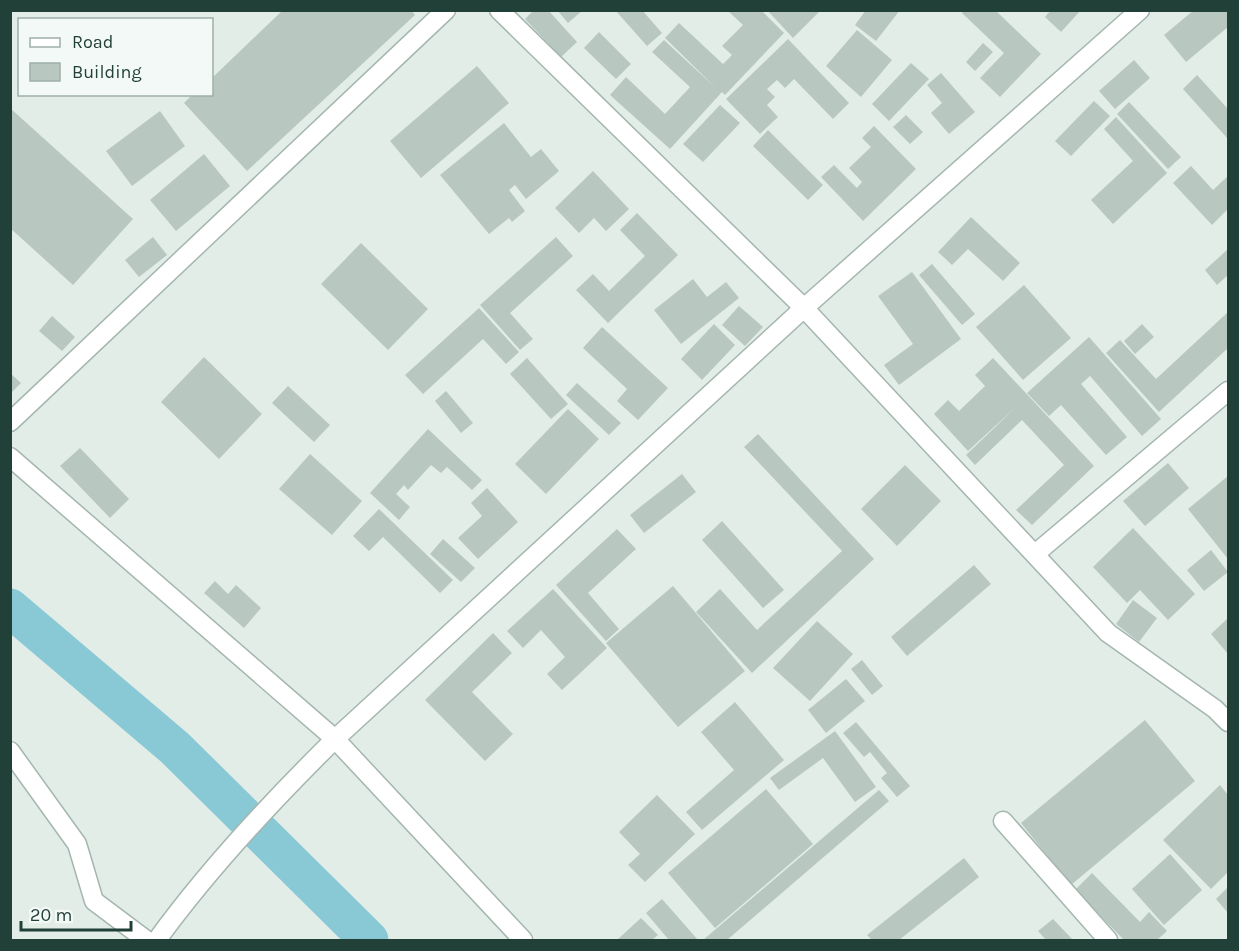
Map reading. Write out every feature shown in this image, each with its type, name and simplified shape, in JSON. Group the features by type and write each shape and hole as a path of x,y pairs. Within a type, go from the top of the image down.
{"street":[{"path":"10,422 446,10"},
{"path":"499,10 804,308 1108,633 1222,704 1228,722"},
{"path":"157,940 196,886 292,781 335,739 804,308 1140,10"},
{"path":"1035,554 1228,391"},
{"path":"10,457 335,739 523,940"},
{"path":"10,751 77,844 94,901 146,940"},
{"path":"1002,821 1108,940"}],"building":[{"path":"283,10 411,10 415,15 247,171 184,103 191,96 213,96 213,77"},
{"path":"534,10 548,10 577,42 561,57 525,19"},
{"path":"557,10 583,10 568,23"},
{"path":"615,10 642,10 662,33 647,46"},
{"path":"727,10 761,10 784,33 725,95 722,92 670,149 610,95 626,77 665,114 690,87 652,52 664,40 716,88 665,38 679,23 723,64 732,55 722,46 743,25"},
{"path":"767,10 821,10 793,38"},
{"path":"866,10 900,10 876,41 855,25"},
{"path":"964,10 995,10 1041,54 1000,97 980,78 1004,53 962,13"},
{"path":"1051,10 1081,10 1061,32 1045,17"},
{"path":"1194,10 1228,10 1228,27 1186,62 1164,35"},
{"path":"857,30 892,60 861,97 826,66"},
{"path":"599,32 631,64 616,79 584,48"},
{"path":"788,39 849,103 833,119 794,79 785,88 777,80 767,89 775,97 767,105 778,117 760,134 726,99"},
{"path":"983,43 993,52 975,71 966,62"},
{"path":"1134,60 1150,78 1115,109 1099,91"},
{"path":"911,63 929,79 889,121 872,104"},
{"path":"477,66 509,103 421,178 390,141"},
{"path":"941,73 975,112 949,134 931,113 942,103 927,85"},
{"path":"1197,75 1228,109 1228,139 1183,89"},
{"path":"1094,101 1110,116 1071,156 1055,141"},
{"path":"1129,102 1181,157 1168,169 1117,114"},
{"path":"720,105 740,123 703,162 683,144"},
{"path":"10,108 133,219 73,285 10,228"},
{"path":"160,111 185,146 132,186 106,151"},
{"path":"906,115 923,132 910,144 893,127"},
{"path":"1116,117 1167,173 1113,224 1091,200 1133,161 1104,129"},
{"path":"504,123 531,157 541,149 559,171 526,199 515,185 509,190 525,211 512,222 509,218 489,234 440,175"},
{"path":"874,126 916,169 863,221 821,177 834,165 857,188 862,182 849,168 871,147 862,138"},
{"path":"768,130 823,185 808,200 753,146"},
{"path":"204,154 230,186 176,231 150,200"},
{"path":"1191,166 1213,190 1228,176 1228,209 1212,225 1173,183"},
{"path":"593,171 629,209 606,231 594,218 579,233 555,208"},
{"path":"637,213 678,255 608,323 576,290 593,274 609,291 645,256 620,230"},
{"path":"971,217 1020,263 1003,281 968,249 952,265 938,252"},
{"path":"153,237 167,255 139,277 125,260"},
{"path":"556,237 573,256 510,313 533,339 520,350 480,305"},
{"path":"361,243 428,309 388,350 321,284"},
{"path":"1228,249 1228,275 1217,285 1205,270"},
{"path":"932,264 975,314 962,325 919,275"},
{"path":"912,272 961,339 899,385 884,365 913,344 878,296"},
{"path":"693,279 707,297 726,282 739,298 681,344 654,310"},
{"path":"1024,285 1071,338 1023,380 976,327"},
{"path":"739,306 763,327 745,346 722,325"},
{"path":"479,308 519,352 506,364 483,339 423,394 405,375"},
{"path":"1228,312 1228,348 1159,412 1106,353 1120,340 1156,379"},
{"path":"52,316 75,337 62,351 39,331"},
{"path":"714,324 735,345 702,380 681,359"},
{"path":"1142,324 1154,337 1135,354 1124,341"},
{"path":"602,327 668,388 638,420 617,401 627,389 583,348"},
{"path":"1089,337 1161,419 1142,436 1090,376 1081,384 1127,437 1106,455 1061,405 1049,416 1027,393"},
{"path":"204,357 262,414 219,459 161,402"},
{"path":"527,358 568,404 551,419 510,374"},
{"path":"993,358 1094,466 1032,525 1016,510 1064,465 1022,420 975,465 966,455 1017,406 968,451 934,414 948,400 959,411 985,386 975,375"},
{"path":"10,373 21,383 10,394"},
{"path":"577,383 621,423 609,435 566,395"},
{"path":"288,386 330,425 314,442 272,403"},
{"path":"446,391 473,423 461,433 435,401"},
{"path":"568,409 599,439 546,494 515,464"},
{"path":"428,429 482,480 472,490 447,467 441,473 431,465 408,490 404,485 396,494 410,507 399,520 370,493"},
{"path":"758,434 874,559 752,673 696,612 720,589 757,630 842,551 744,447"},
{"path":"80,448 129,499 110,518 60,466"},
{"path":"310,454 362,501 332,535 279,489"},
{"path":"1168,463 1189,488 1145,526 1123,501"},
{"path":"905,465 941,501 897,546 861,509"},
{"path":"682,474 696,492 644,533 630,515"},
{"path":"1228,476 1228,559 1188,509"},
{"path":"487,488 518,522 478,559 458,538 482,516 471,503"},
{"path":"379,509 453,580 440,593 383,537 369,551 353,536"},
{"path":"722,521 784,590 763,608 702,540"},
{"path":"1133,528 1195,594 1168,620 1140,590 1127,603 1093,567"},
{"path":"617,529 636,549 588,593 619,629 606,641 556,585"},
{"path":"443,539 475,568 461,582 430,554"},
{"path":"1211,550 1228,572 1204,591 1187,570"},
{"path":"974,565 991,584 907,656 891,637"},
{"path":"215,581 228,594 236,585 261,608 244,628 204,593"},
{"path":"673,586 745,671 678,727 606,643"},
{"path":"553,589 607,648 562,690 547,674 565,657 541,630 523,648 507,631"},
{"path":"1133,600 1157,618 1139,642 1116,624"},
{"path":"1228,618 1228,654 1211,634"},
{"path":"817,621 853,654 810,701 773,668"},
{"path":"493,633 512,653 472,692 513,734 485,761 425,700"},
{"path":"862,660 883,686 872,695 851,669"},
{"path":"846,679 865,701 826,733 808,710"},
{"path":"735,702 784,760 702,830 686,812 734,770 701,732"},
{"path":"1145,720 1195,781 1071,885 1021,823"},
{"path":"856,722 910,786 897,797 881,778 887,773 870,752 864,757 843,733"},
{"path":"835,731 876,787 855,802 823,758 779,790 770,778"},
{"path":"1220,785 1228,795 1228,872 1211,889 1163,840"},
{"path":"766,789 813,844 715,928 668,873"},
{"path":"879,790 889,801 727,940 703,940"},
{"path":"657,795 695,834 645,882 628,865 640,854 619,832"},
{"path":"1170,854 1202,890 1164,925 1132,889"},
{"path":"964,858 979,877 899,940 872,940 867,935"},
{"path":"1092,873 1140,922 1149,912 1167,931 1157,940 1124,940 1075,890"},
{"path":"1228,887 1228,913 1216,899"},
{"path":"662,899 698,940 669,940 646,913"},
{"path":"641,918 658,935 652,940 617,940"},
{"path":"1053,919 1073,940 1046,940 1038,931"}],"waterway":[{"path":"10,608 175,748 369,940"}]}
